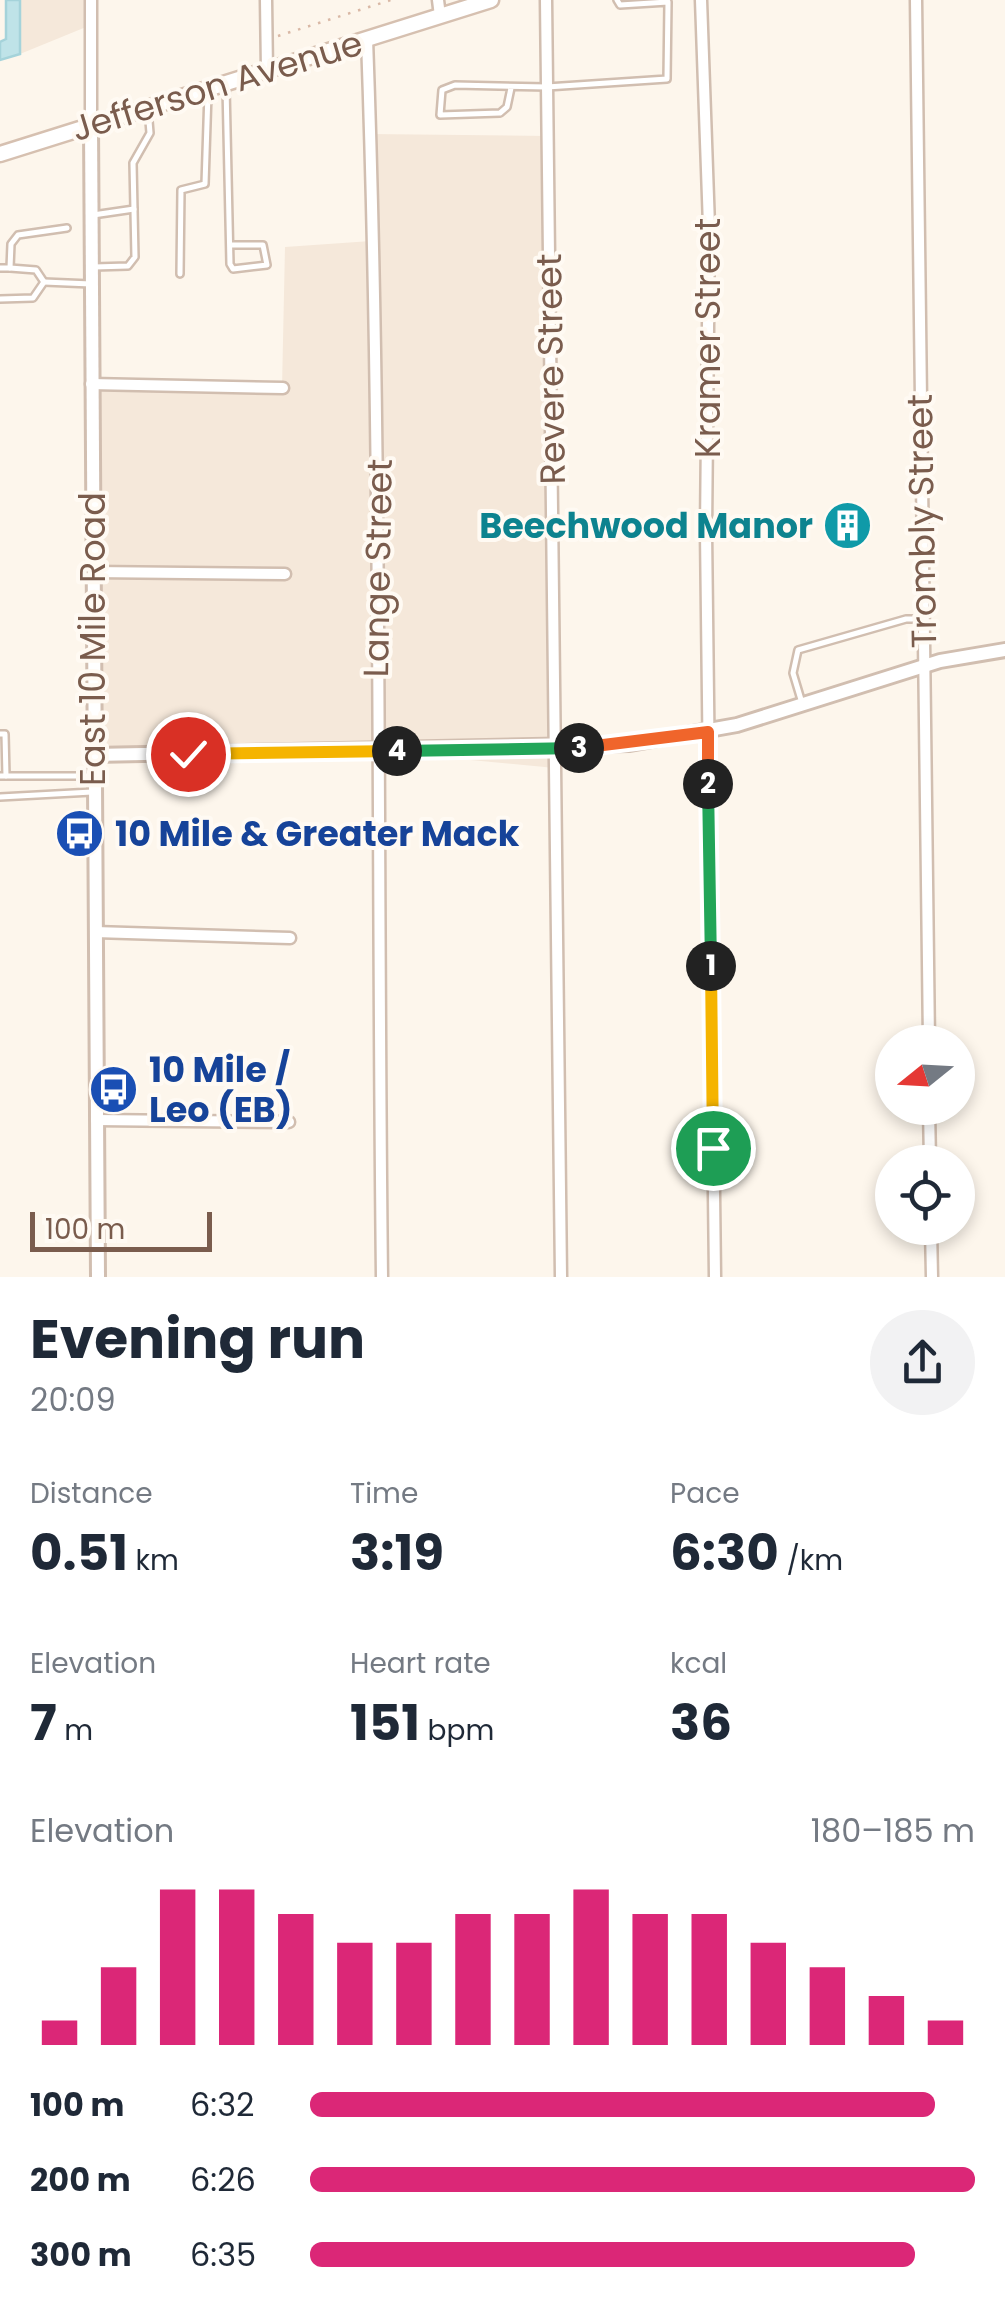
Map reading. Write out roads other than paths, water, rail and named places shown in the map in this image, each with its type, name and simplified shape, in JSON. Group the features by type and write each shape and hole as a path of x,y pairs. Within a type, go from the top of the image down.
{"main road":[{"name":"Jefferson Avenue","path":"0,154 367,40 439,8 492,0"}],"street":[{"name":"East 10 Mile Road","path":"91,0 98,1277"},
{"path":"266,0 267,71"},
{"name":"Revere Street","path":"546,0 561,1277"},
{"name":"Kramer Street","path":"701,0 709,226 708,732 714,1277"},
{"name":"Trombly Street","path":"916,0 928,1025"},
{"name":"Lange Street","path":"367,40 378,362 376,751 382,1277"},
{"path":"91,384 283,388"},
{"path":"93,572 285,574"},
{"path":"94,755 555,749 630,744 708,732 925,666 1005,650"},
{"path":"96,932 290,938"},
{"path":"96,1120 289,1122"},
{"path":"931,1245 932,1277"}],"lane":[{"path":"510,88 508,107 500,113 440,115 442,90 454,86 548,87 667,78 668,2 620,4 616,0"},
{"path":"226,84 230,245 233,268 262,269 267,265 263,246 230,245"},
{"path":"180,274 180,190 204,184 208,90"},
{"path":"90,267 128,266 135,257 133,163 150,133 148,109"},
{"path":"90,215 134,209"},
{"path":"10,268 12,238 67,228"},
{"path":"0,268 36,270 44,282"},
{"path":"44,282 90,284"},
{"path":"0,299 34,298 44,282"},
{"path":"803,706 793,673 798,650 906,619 923,620"},
{"path":"0,734 5,734 3,776 94,776"},
{"path":"0,797 94,792"}],"water":[{"path":"6,0 20,0 20,54 0,60 0,42 6,39"}],"place":[{"name":"Beechwood Manor","path":"848,526"},
{"name":"10 Mile & Greater Mack","path":"80,834"},
{"name":"10 Mile / Leo (EB)","path":"114,1090"}]}
